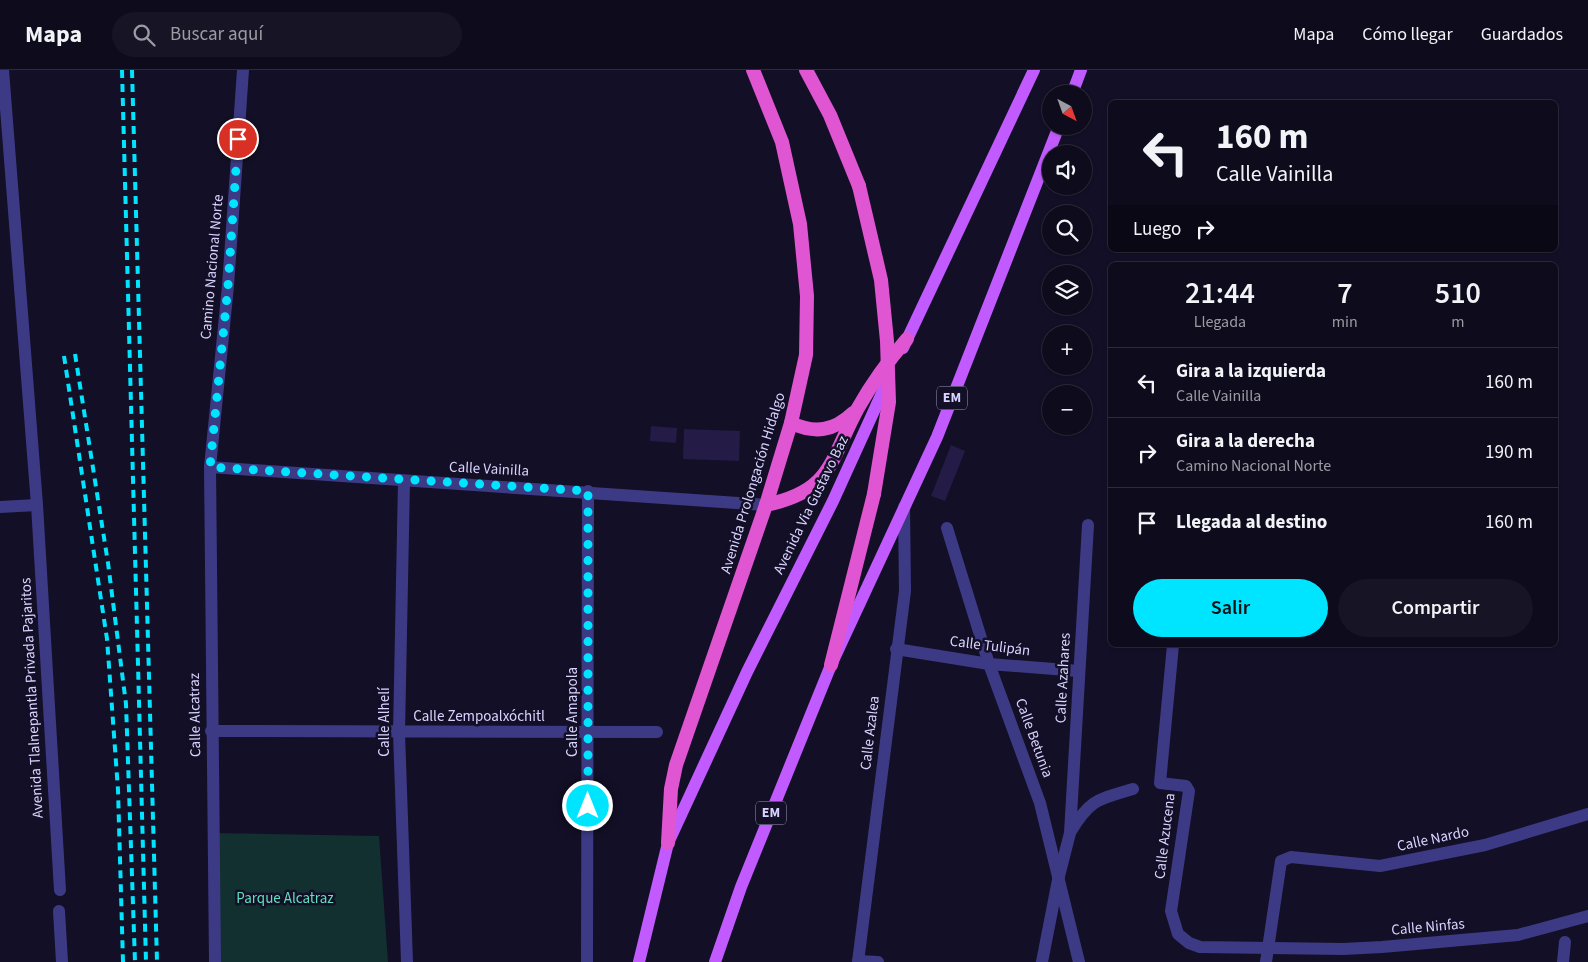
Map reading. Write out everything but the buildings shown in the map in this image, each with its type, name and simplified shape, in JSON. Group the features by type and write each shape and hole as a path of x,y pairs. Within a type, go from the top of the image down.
{"highway":[{"name":"Avenida Prolongación Hidalgo","path":"668,843 671,789 676,765 766,505 791,423 806,355 807,296 800,224 782,142 752,70"},
{"path":"806,70 830,115 859,186 880,280 887,341 889,402 874,494 831,665"},
{"path":"766,505 788,500 802,494 824,476 857,409 880,371 907,339"},
{"path":"791,423 804,429 816,431 827,429 836,426 857,409"}],"main road":[{"name":"Avenida Via Gustavo Baz","path":"639,962 668,843 746,672 833,501 1034,70"},
{"path":"1076,85 1082,70"},
{"name":"EM","path":"715,962 741,887 831,665 936,437 1055,135"}],"street":[{"name":"Avenida Tlalnepantla Privada Pajaritos","path":"3,70 37,504 60,890"},
{"name":"Camino Nacional Norte","path":"210,467 228,286 243,70"},
{"name":"Calle Vainilla","path":"210,467 404,481 588,491 766,505"},
{"name":"Calle Alcatraz","path":"210,467 211,731 215,962"},
{"name":"Calle Alhelí","path":"404,481 400,733 407,962"},
{"name":"Calle Amapola","path":"587,962 588,491"},
{"path":"0,507 37,504"},
{"name":"Calle Azalea","path":"858,962 904,591 904,507"},
{"name":"Calle Azahares","path":"1042,962 1058,880 1070,833 1088,526"},
{"name":"Calle Betunia","path":"947,528 989,664 1040,804 1079,962"},
{"name":"Calle Azucena","path":"1173,647 1160,784 1182,785 1189,791 1171,911 1178,934"},
{"name":"Calle Tulipán","path":"896,650 989,664 1079,671"},
{"name":"Calle Zempoalxóchitl","path":"211,731 400,733 657,732"},
{"name":"Calle Azahares","path":"1070,833 1088,806 1106,796 1133,789"},
{"name":"Calle Nardo","path":"1268,947 1281,861 1290,858 1380,866 1485,845 1588,814"},
{"path":"59,911 62,962"},
{"name":"Calle Ninfas","path":"1178,934 1189,943 1200,947 1362,948 1518,936 1588,916"},
{"path":"1563,962 1565,942"},
{"path":"1266,962 1268,947"},
{"path":"858,962 878,962"}],"green space":[{"name":"Parque Alcatraz","path":"212,833 379,836 388,962 215,962"}],"railway":[{"path":"122,70 146,962"},
{"path":"132,70 157,962"},
{"path":"75,354 108,563 126,704 135,962"},
{"path":"64,356 107,639 118,790 123,962"}],"route":[{"path":"238,139 228,286 210,467 404,481 588,491 588,806"}]}
